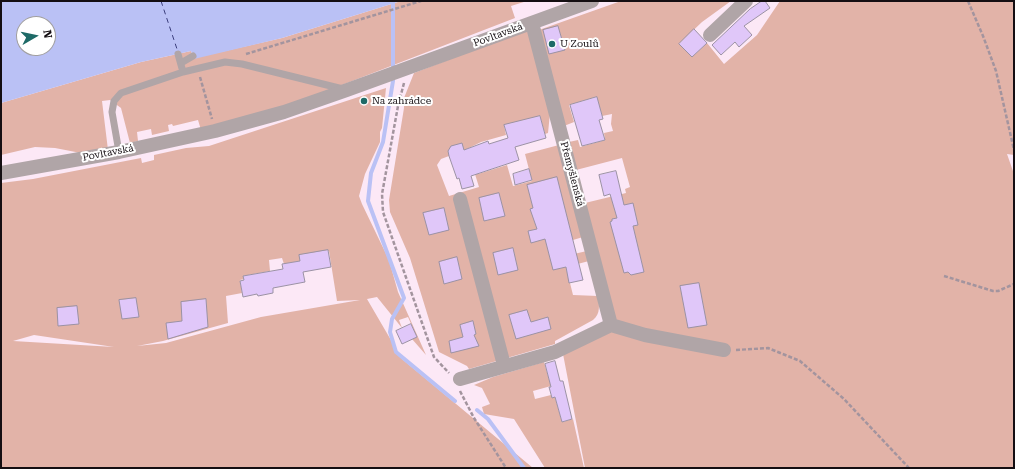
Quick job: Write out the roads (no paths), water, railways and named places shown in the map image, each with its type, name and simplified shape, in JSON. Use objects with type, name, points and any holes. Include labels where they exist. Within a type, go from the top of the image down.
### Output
[{"type":"street","name":"Povltavská","points":[[1,173],[119,152],[214,127],[284,112],[592,1]]},
{"type":"street","points":[[710,35],[746,1]]},
{"type":"street","name":"Přemyšlenská","points":[[532,23],[611,324]]},
{"type":"street","points":[[460,200],[504,365]]},
{"type":"street","points":[[460,378],[555,352],[611,324],[645,335],[724,350]]},
{"type":"lane","points":[[178,54],[183,72]]},
{"type":"lane","points":[[181,63],[193,56]]},
{"type":"lane","points":[[119,152],[112,112],[114,101],[121,93],[183,72],[225,62],[242,64],[347,90]]},
{"type":"water","points":[[1,1],[401,1],[282,38],[194,59],[191,51],[141,62],[1,103]]},
{"type":"waterway","points":[[393,1],[393,81],[383,142],[371,173],[368,201],[404,298],[392,319],[390,332],[396,352],[455,401]]},
{"type":"waterway","points":[[477,410],[488,419],[524,468]]},
{"type":"place","name":"U Zoulů","points":[[552,44]]},
{"type":"place","name":"Na zahrádce","points":[[364,101]]}]
